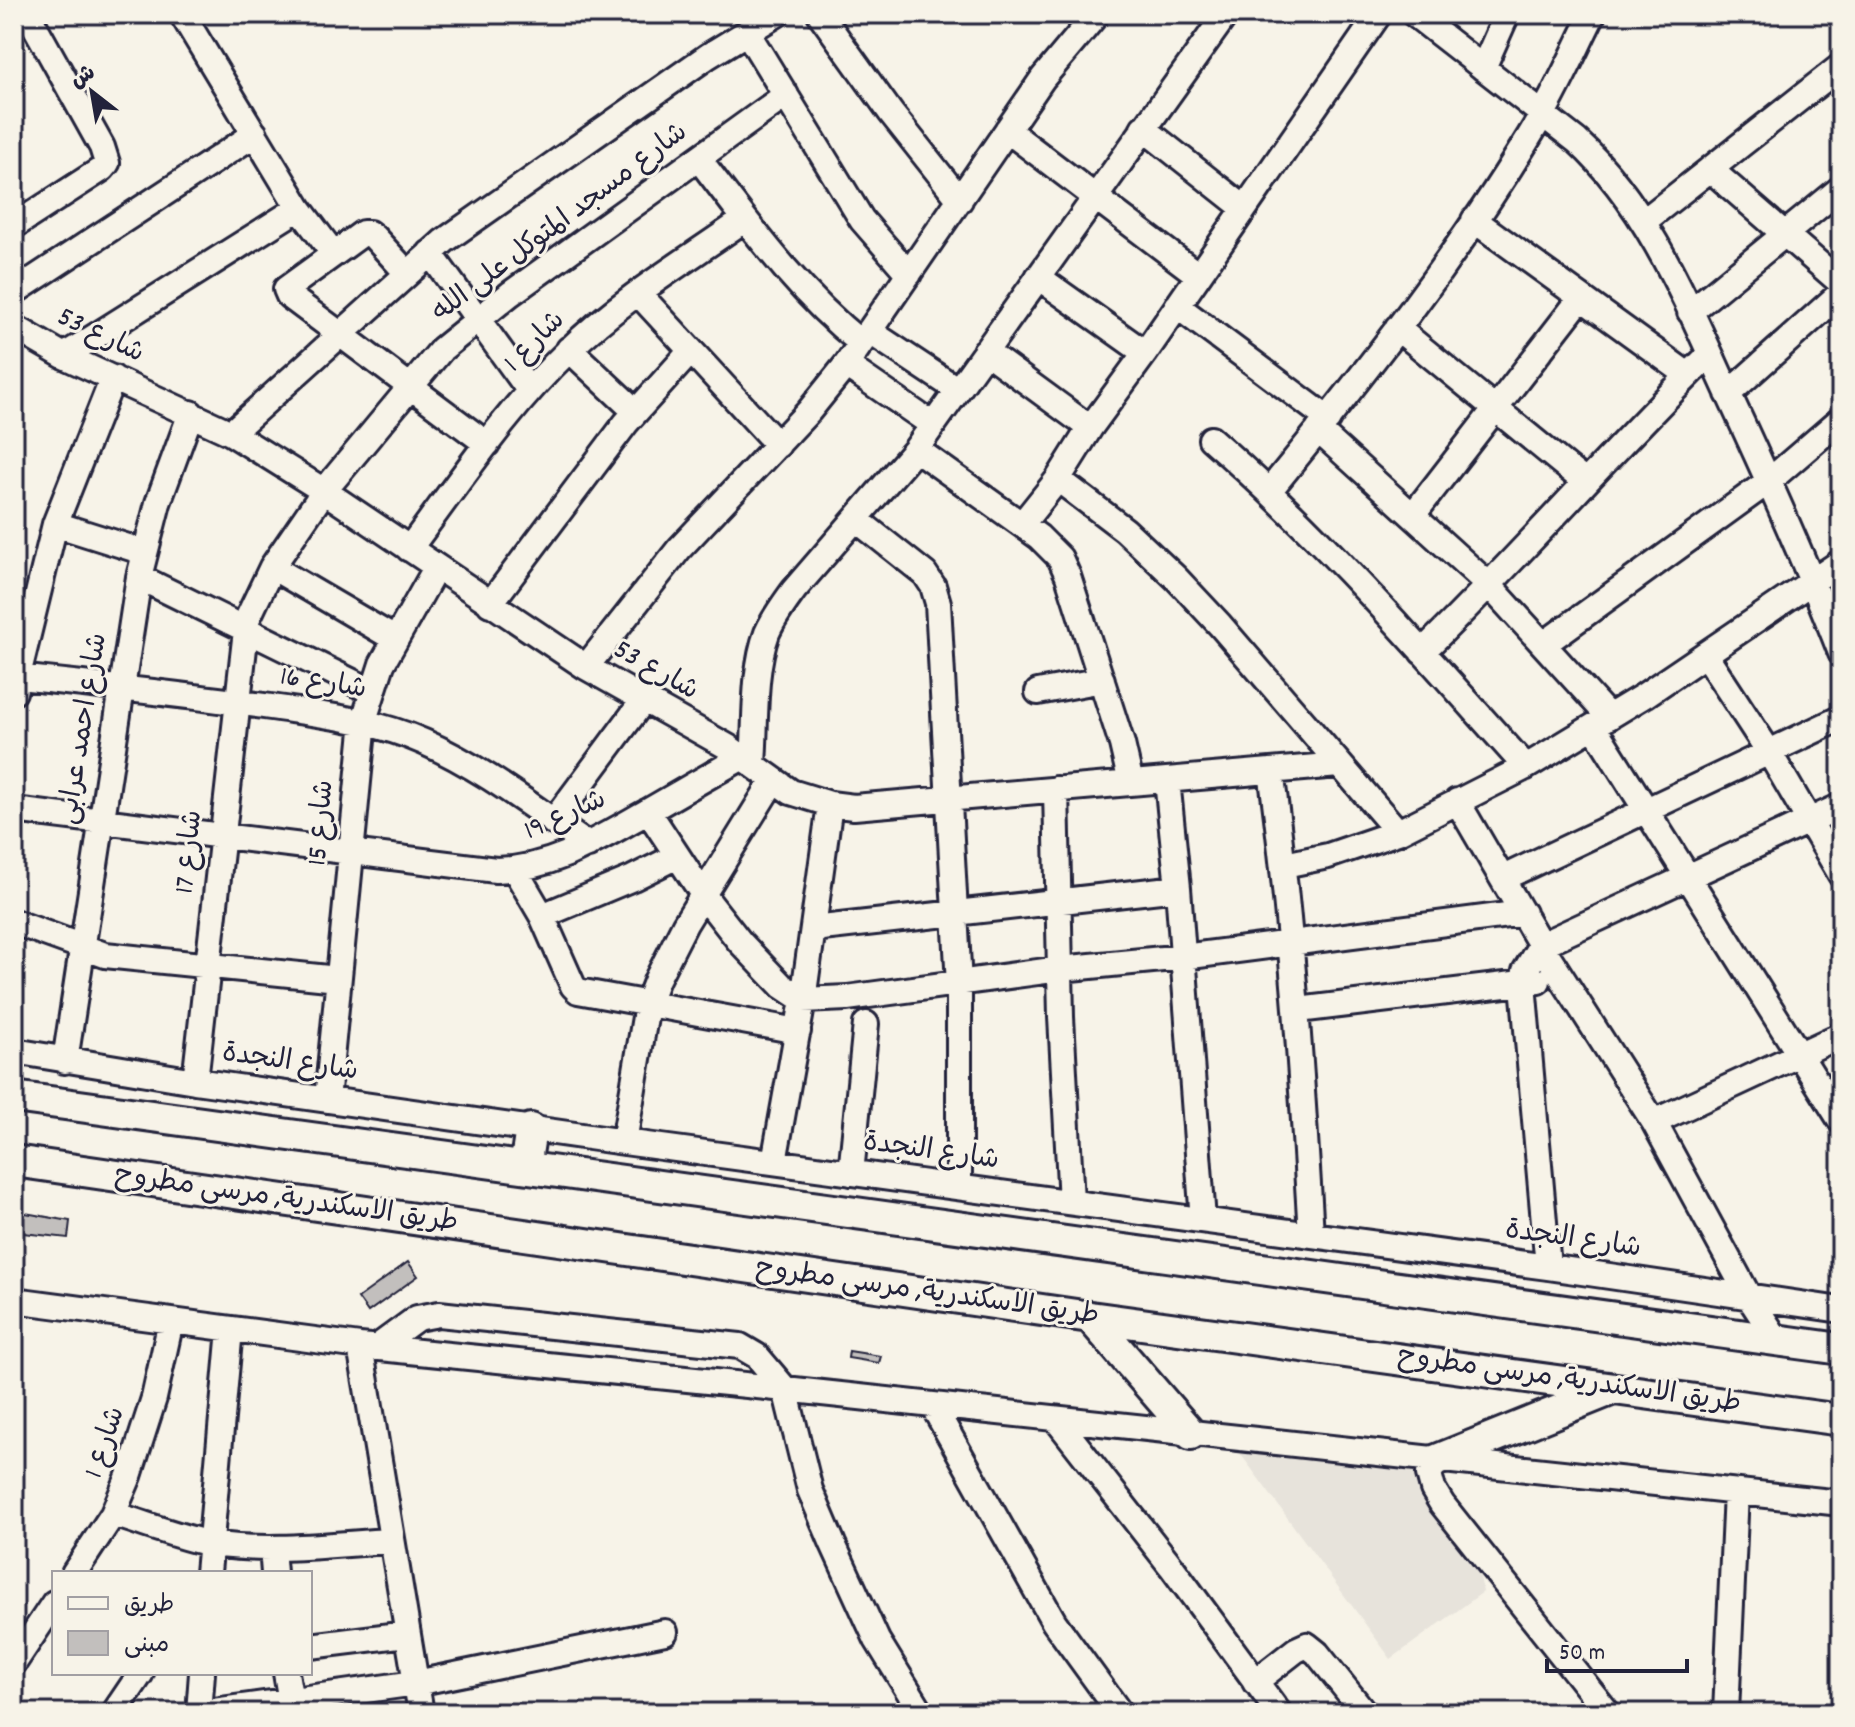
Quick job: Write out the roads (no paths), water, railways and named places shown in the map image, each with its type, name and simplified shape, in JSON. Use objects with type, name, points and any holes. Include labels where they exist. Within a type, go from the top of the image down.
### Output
[{"type":"main road","points":[[14,1097],[1841,1349]]},
{"type":"main road","points":[[525,1167],[531,1129]]},
{"type":"main road","name":"طريق الاسكندرية, مرسى مطروح","points":[[14,1161],[1090,1317],[1841,1420]]},
{"type":"main road","points":[[1090,1317],[1191,1434]]},
{"type":"main road","points":[[1437,1460],[1615,1388]]},
{"type":"street","points":[[14,226],[107,163],[102,147],[28,14]]},
{"type":"street","points":[[182,14],[299,208],[333,253]]},
{"type":"street","points":[[231,433],[430,253],[708,56],[777,14]]},
{"type":"street","points":[[820,14],[891,113],[960,200]]},
{"type":"street","points":[[748,760],[760,658],[768,633],[794,590],[916,449],[1226,14]]},
{"type":"street","points":[[1022,524],[1058,479],[1090,428],[1379,14]]},
{"type":"street","points":[[1414,14],[1599,161],[1630,199],[1710,354],[1813,581],[1841,653]]},
{"type":"street","points":[[1483,68],[1507,14]]},
{"type":"street","points":[[1270,490],[1397,328],[1474,220],[1542,114],[1593,14]]},
{"type":"street","points":[[586,667],[679,549],[778,445],[846,365],[1043,78],[1095,15]]},
{"type":"street","points":[[747,32],[862,220],[877,241],[909,274]]},
{"type":"street","points":[[1643,222],[1841,66]]},
{"type":"street","name":"شارع مسجد المتوكل على الله","points":[[272,567],[324,491],[442,349],[477,319],[786,95]]},
{"type":"street","points":[[1143,128],[1244,208]]},
{"type":"street","points":[[1007,130],[1198,275]]},
{"type":"street","points":[[14,292],[255,134]]},
{"type":"street","points":[[699,159],[812,301],[865,337],[958,390]]},
{"type":"street","points":[[1710,169],[1841,283]]},
{"type":"street","points":[[1690,312],[1841,188]]},
{"type":"street","points":[[64,356],[299,208]]},
{"type":"street","name":"شارع 1","points":[[409,549],[529,390],[569,349],[599,322],[745,219]]},
{"type":"street","points":[[1474,220],[1688,375]]},
{"type":"street","points":[[407,273],[369,233],[356,237],[286,289],[289,296],[487,444]]},
{"type":"street","points":[[430,253],[529,390]]},
{"type":"street","points":[[1038,277],[1145,353]]},
{"type":"street","points":[[1728,394],[1841,293]]},
{"type":"street","points":[[639,294],[778,445]]},
{"type":"street","points":[[1413,515],[1581,298]]},
{"type":"street","points":[[1177,306],[1323,425],[1490,586],[1544,644],[1601,722],[1646,810],[1841,1121]]},
{"type":"street","name":"شارع 53","points":[[14,327],[64,356],[231,433],[324,491],[586,667],[748,760],[773,781],[800,796],[854,807],[1339,765]]},
{"type":"street","points":[[1397,328],[1585,482]]},
{"type":"street","points":[[569,349],[636,412]]},
{"type":"street","points":[[490,604],[636,412],[691,351]]},
{"type":"street","points":[[985,351],[1090,428]]},
{"type":"street","points":[[1422,652],[1490,586],[1585,482],[1710,354]]},
{"type":"street","points":[[846,365],[933,425]]},
{"type":"street","points":[[16,684],[55,524],[113,378]]},
{"type":"street","name":"شارع احمد عرابى","points":[[65,1061],[139,577],[158,503],[191,413]]},
{"type":"street","points":[[1544,644],[1769,481],[1841,419]]},
{"type":"street","points":[[1211,439],[1270,490],[1526,767]]},
{"type":"street","points":[[916,449],[1022,524],[1060,558],[1102,680],[1131,783]]},
{"type":"street","points":[[1058,479],[1125,530],[1176,578],[1398,832]]},
{"type":"street","points":[[857,520],[925,574],[938,603],[959,985],[959,1187]]},
{"type":"street","points":[[55,524],[144,552]]},
{"type":"street","points":[[1284,865],[1328,856],[1398,832],[1526,767],[1601,722],[1841,562]]},
{"type":"street","points":[[272,567],[395,639]]},
{"type":"street","name":"شارع 17","points":[[195,1081],[244,629],[272,567]]},
{"type":"street","name":"شارع 15","points":[[327,1100],[364,720],[382,664],[436,568]]},
{"type":"street","points":[[139,577],[371,691]]},
{"type":"street","points":[[1705,654],[1769,752],[1841,875]]},
{"type":"street","points":[[1038,692],[1102,680]]},
{"type":"street","name":"شارع 16","points":[[16,684],[121,689],[364,720],[422,741],[450,755],[588,845]]},
{"type":"street","points":[[553,822],[643,701]]},
{"type":"street","points":[[1503,878],[1841,718]]},
{"type":"street","name":"شارع 19","points":[[14,810],[515,870],[535,867],[588,845],[748,760]]},
{"type":"street","points":[[1271,771],[1298,1010],[1311,1235]]},
{"type":"street","points":[[1167,780],[1203,1220]]},
{"type":"street","points":[[624,1142],[647,1005],[669,953],[773,781]]},
{"type":"street","points":[[1056,789],[1060,969],[1071,1202]]},
{"type":"street","points":[[1457,801],[1541,945],[1654,1122],[1749,1297],[1777,1340]]},
{"type":"street","points":[[774,1162],[803,1000],[830,804]]},
{"type":"street","points":[[1548,1267],[1523,984],[1525,971],[1541,945],[1841,806]]},
{"type":"street","points":[[648,811],[704,896],[762,966],[782,986],[803,1000],[959,985],[1060,969],[1183,957],[1523,913]]},
{"type":"street","points":[[542,916],[677,856]]},
{"type":"street","points":[[515,870],[542,916],[578,991],[798,1031]]},
{"type":"street","points":[[813,929],[1178,888]]},
{"type":"street","points":[[14,922],[105,955],[338,979]]},
{"type":"street","points":[[1298,1010],[1561,977]]},
{"type":"street","points":[[851,1173],[866,1024]]},
{"type":"street","points":[[1654,1122],[1841,1035]]},
{"type":"street","name":"شارع النجدة","points":[[14,1051],[195,1081],[531,1129],[1548,1267],[1841,1310]]},
{"type":"street","points":[[14,1300],[368,1347],[1841,1503]]},
{"type":"street","points":[[368,1347],[417,1318],[439,1314],[740,1346],[757,1356],[785,1389],[810,1490],[877,1640],[922,1713]]},
{"type":"street","name":"شارع 1","points":[[75,1571],[113,1514],[142,1437],[171,1321]]},
{"type":"street","points":[[208,1571],[230,1329]]},
{"type":"street","points":[[368,1347],[391,1541],[421,1713]]},
{"type":"street","points":[[933,1406],[1054,1622],[1120,1713]]},
{"type":"street","points":[[1056,1419],[1171,1566],[1279,1713]]},
{"type":"street","points":[[1437,1460],[1429,1474],[1442,1504],[1608,1713]]},
{"type":"street","points":[[1726,1713],[1736,1492]]},
{"type":"street","points":[[113,1514],[210,1543],[272,1548],[391,1541]]},
{"type":"street","points":[[272,1548],[274,1571]]},
{"type":"street","points":[[14,1663],[52,1606]]},
{"type":"street","points":[[202,1675],[199,1713],[291,1706],[665,1632]]},
{"type":"street","points":[[312,1646],[407,1634]]},
{"type":"street","points":[[1255,1682],[1307,1645],[1313,1648],[1365,1713]]},
{"type":"street","points":[[114,1713],[140,1675]]},
{"type":"street","points":[[286,1675],[291,1706]]}]
